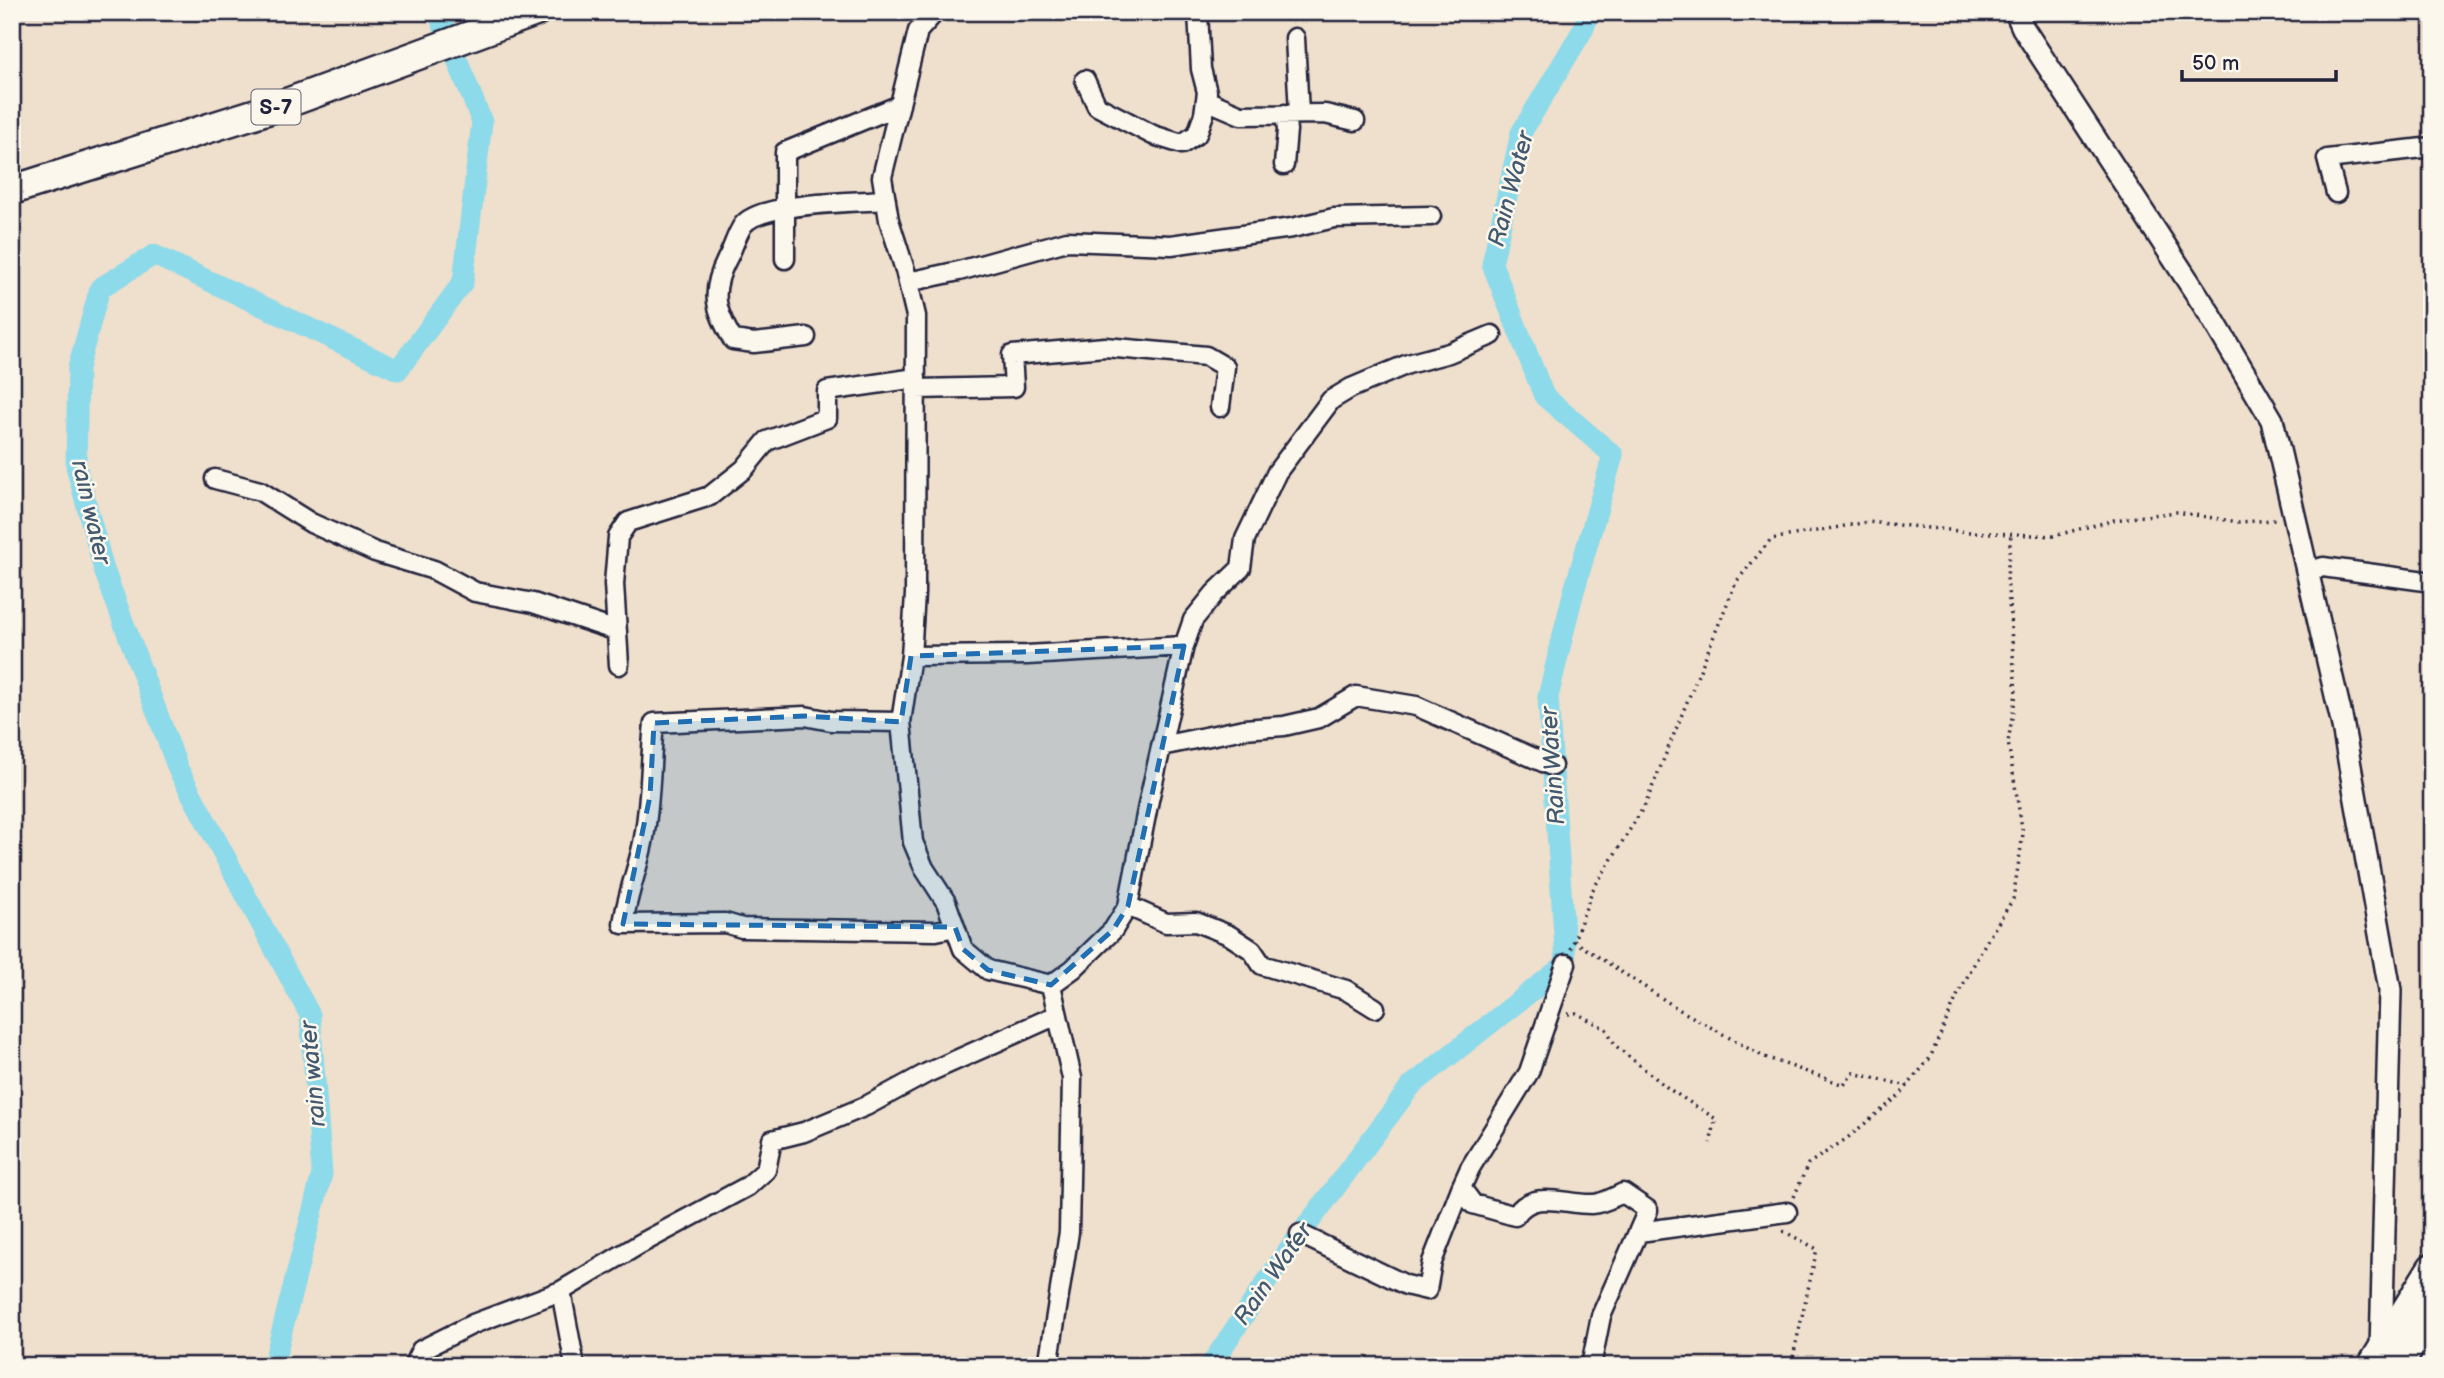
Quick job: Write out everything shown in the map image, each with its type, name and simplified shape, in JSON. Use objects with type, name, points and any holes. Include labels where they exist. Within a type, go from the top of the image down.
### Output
[{"type":"main road","name":"S-7","points":[[12,190],[276,107],[535,12]]},
{"type":"main road","points":[[2383,1362],[2432,1268]]},
{"type":"main road","points":[[2383,1362],[2432,1310]]},
{"type":"street","points":[[935,12],[918,32],[882,177],[889,220],[916,316],[915,594],[911,656],[901,722],[913,842],[924,868],[946,902],[963,949],[988,970],[1051,985],[1073,969],[1112,930],[1128,906],[1161,746],[1184,646],[1193,620],[1215,593],[1241,568],[1245,539],[1277,472],[1331,400],[1351,388],[1408,364],[1449,353],[1492,335]]},
{"type":"street","points":[[1085,80],[1097,106],[1153,135],[1182,144],[1197,134],[1207,92],[1200,69],[1198,12]]},
{"type":"street","points":[[2016,12],[2023,28],[2209,313],[2272,419],[2342,720],[2390,990],[2383,1362]]},
{"type":"street","points":[[1284,165],[1287,130],[1292,113],[1296,38]]},
{"type":"street","points":[[1206,100],[1241,115],[1325,114],[1355,121]]},
{"type":"street","points":[[785,260],[785,152],[900,105]]},
{"type":"street","points":[[2336,193],[2327,159],[2432,147]]},
{"type":"street","points":[[806,337],[754,343],[733,340],[722,321],[716,300],[719,276],[744,223],[767,211],[886,200]]},
{"type":"street","points":[[908,282],[1067,241],[1171,245],[1292,228],[1334,218],[1431,216]]},
{"type":"street","points":[[619,665],[614,584],[618,537],[628,523],[710,496],[744,469],[767,441],[827,418],[827,391],[916,383],[1014,387],[1012,355],[1105,347],[1206,356],[1225,367],[1220,407]]},
{"type":"street","points":[[215,479],[260,492],[311,523],[375,552],[434,570],[475,592],[533,603],[617,631]]},
{"type":"street","points":[[2307,572],[2323,567],[2432,582]]},
{"type":"street","points":[[911,656],[1027,655],[1184,646]]},
{"type":"street","points":[[1161,746],[1244,729],[1284,726],[1320,718],[1356,696],[1416,706],[1552,766]]},
{"type":"street","points":[[901,722],[831,721],[805,716],[654,723],[650,796],[642,845],[626,901],[623,924],[725,923],[742,928],[936,931],[955,927]]},
{"type":"street","points":[[1128,906],[1166,923],[1196,922],[1229,935],[1252,950],[1262,965],[1346,990],[1375,1008]]},
{"type":"street","points":[[1300,1234],[1406,1285],[1427,1290],[1432,1262],[1461,1188],[1470,1168],[1529,1072],[1566,964]]},
{"type":"street","points":[[1048,1366],[1069,1232],[1072,1078],[1051,985]]},
{"type":"street","points":[[413,1366],[421,1350],[473,1324],[561,1291],[640,1244],[748,1186],[766,1170],[772,1140],[804,1132],[866,1106],[927,1073],[1057,1015]]},
{"type":"street","points":[[1461,1188],[1473,1204],[1515,1216],[1520,1209],[1541,1198],[1572,1204],[1596,1204],[1623,1193],[1648,1210],[1601,1316],[1591,1366]]},
{"type":"street","points":[[1639,1232],[1787,1212]]},
{"type":"street","points":[[561,1291],[575,1366]]},
{"type":"path","points":[[1566,964],[1592,891],[1645,805],[1736,582],[1771,539],[1868,522],[2053,536],[2114,520],[2176,512],[2238,522],[2295,518]]},
{"type":"path","points":[[1791,1366],[1817,1249],[1779,1228],[1808,1164],[1846,1139],[1901,1094],[1930,1058],[1980,952],[2013,900],[2023,834],[2008,743],[2016,692],[2007,577],[2011,534]]},
{"type":"path","points":[[1574,941],[1680,1010],[1762,1055],[1844,1085],[1853,1073],[1908,1086]]},
{"type":"path","points":[[1549,1016],[1576,1013],[1606,1030],[1616,1046],[1669,1088],[1716,1119],[1710,1143]]},
{"type":"highlighted area","points":[[1184,646],[1128,906],[1113,930],[1051,985],[988,970],[963,949],[955,927],[623,924],[650,796],[654,723],[805,716],[901,722],[911,656]]},
{"type":"waterway","name":"rain water","points":[[273,1366],[322,1174],[310,1015],[178,769],[104,570],[76,466],[78,368],[100,288],[154,255],[398,370],[463,282],[482,122],[438,12]]},
{"type":"waterway","name":"Rain Water","points":[[1210,1366],[1282,1259],[1411,1086],[1566,964],[1548,697],[1572,598],[1613,455],[1544,396],[1492,264],[1521,133],[1584,28],[1589,12]]}]
